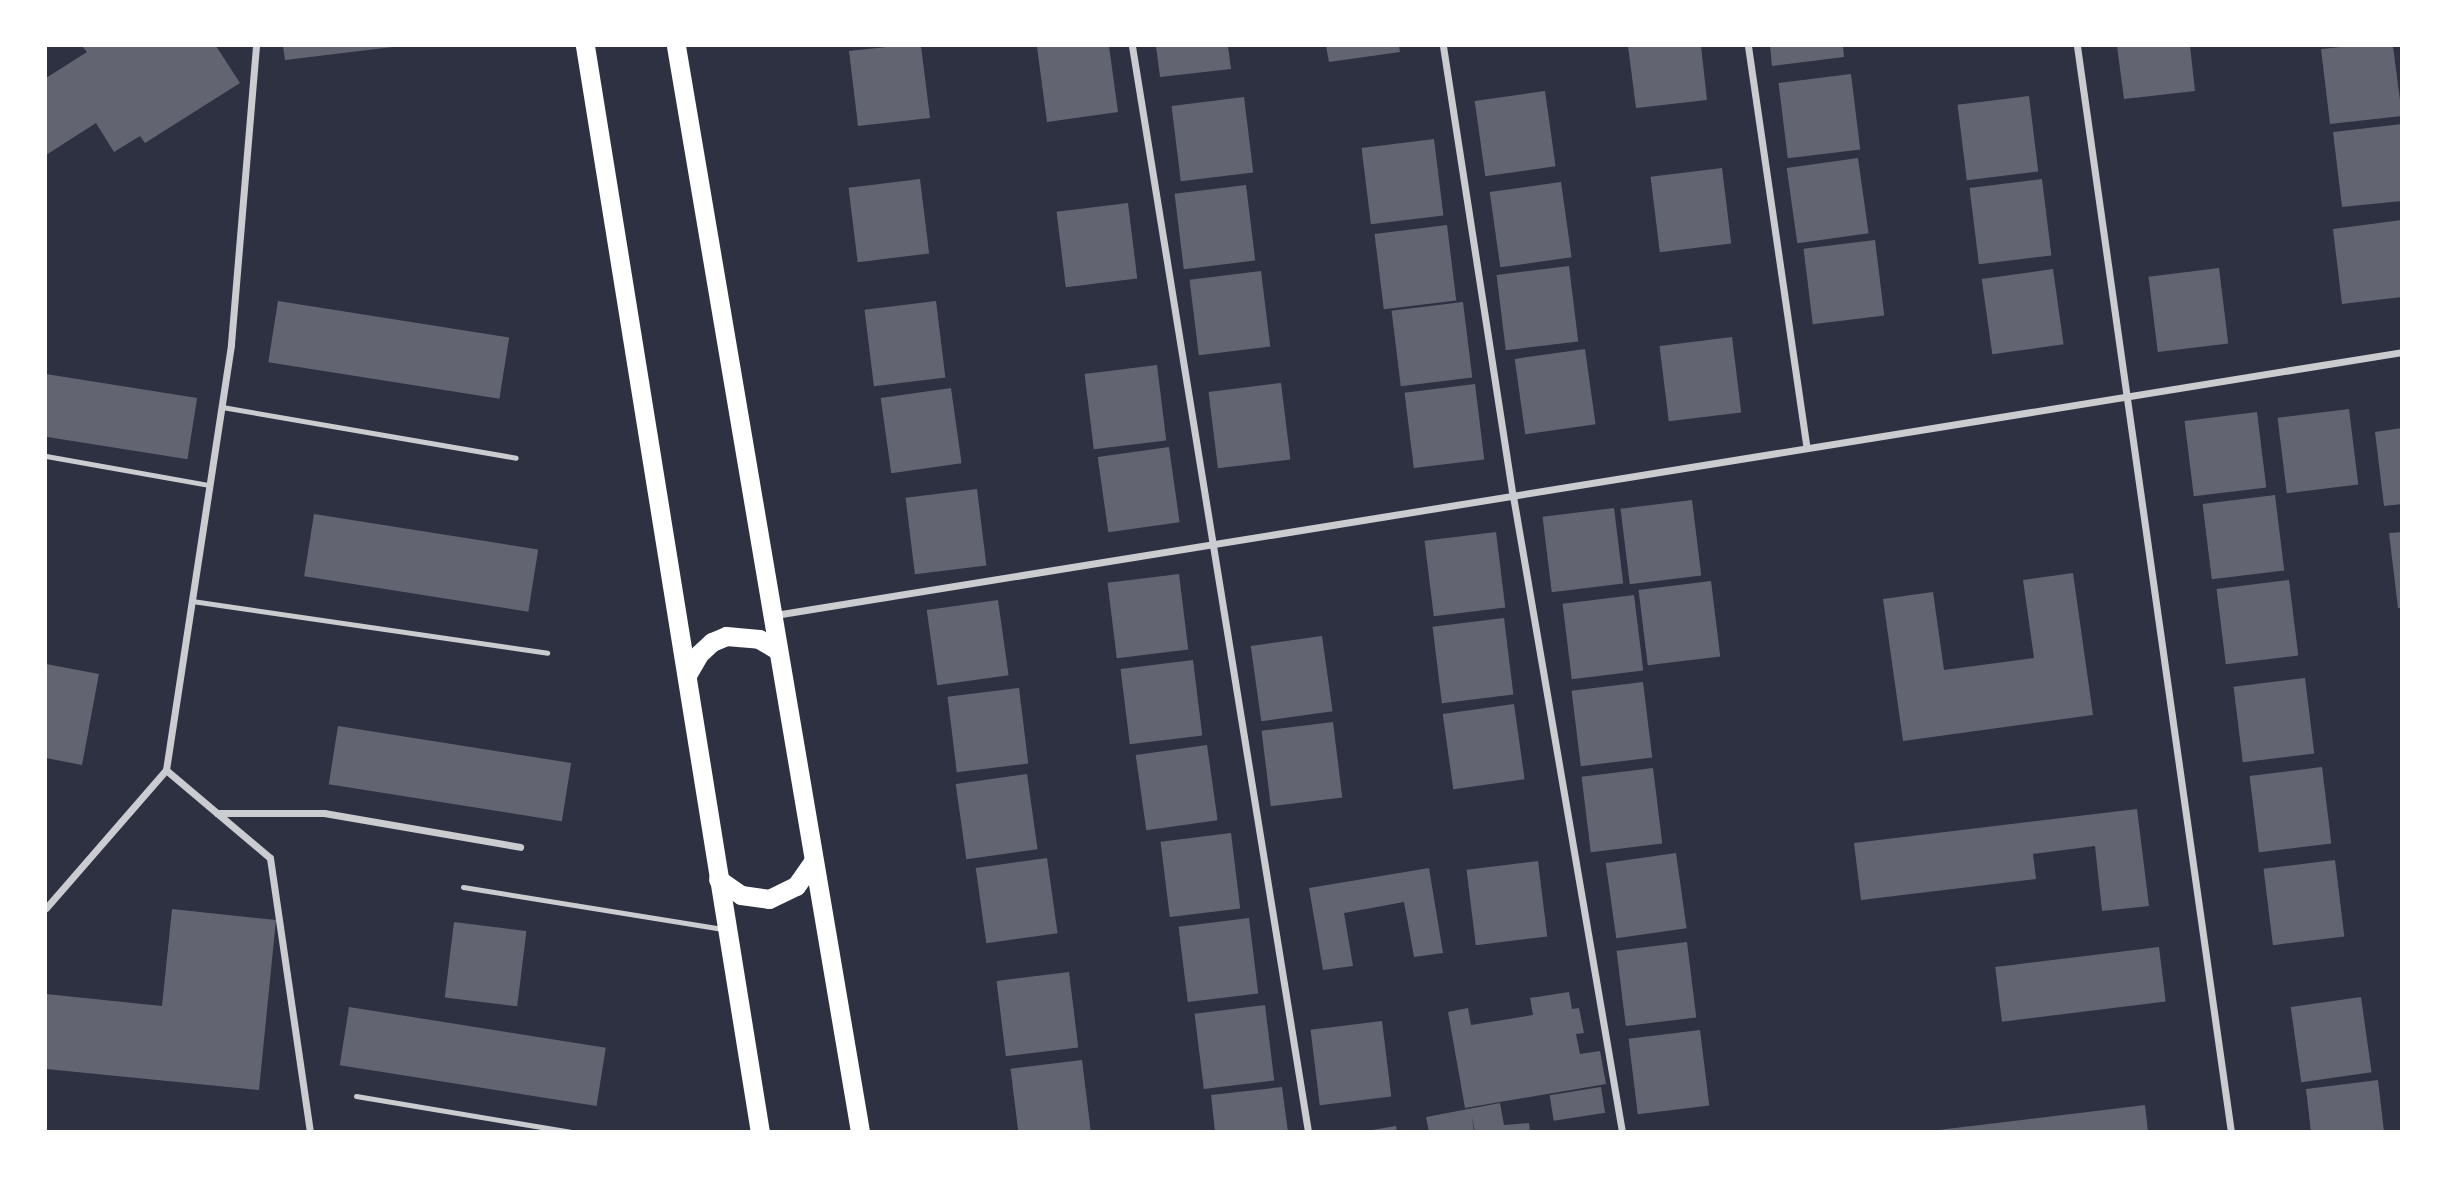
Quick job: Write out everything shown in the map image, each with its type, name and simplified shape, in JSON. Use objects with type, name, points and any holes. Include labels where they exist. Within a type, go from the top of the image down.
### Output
[{"type":"highway","points":[[585,46],[760,1132]]},
{"type":"highway","points":[[676,46],[860,1132]]},
{"type":"highway","points":[[687,676],[699,654],[712,642],[726,636],[759,639],[777,650]]},
{"type":"highway","points":[[718,879],[741,895],[769,899],[796,886],[813,862]]},
{"type":"street","points":[[46,908],[166,770],[231,345],[256,46]]},
{"type":"street","points":[[1132,46],[1308,1132]]},
{"type":"street","points":[[1443,46],[1513,496],[1622,1132]]},
{"type":"street","points":[[1748,46],[1807,448]]},
{"type":"street","points":[[2077,46],[2231,1132]]},
{"type":"street","points":[[771,616],[2402,352]]},
{"type":"street","points":[[166,770],[270,858],[310,1132]]},
{"type":"street","points":[[216,813],[324,813],[520,847]]},
{"type":"lane","points":[[222,407],[516,458]]},
{"type":"lane","points":[[46,457],[209,485]]},
{"type":"lane","points":[[192,601],[547,653]]},
{"type":"lane","points":[[463,887],[726,929]]},
{"type":"lane","points":[[356,1096],[570,1132]]},
{"type":"building","points":[[82,46],[216,46],[240,83],[145,143],[140,136],[114,152],[96,123],[46,155],[46,78],[87,52]]},
{"type":"building","points":[[283,46],[392,46],[393,47],[285,60]]},
{"type":"building","points":[[921,46],[930,118],[858,126],[849,51]]},
{"type":"building","points":[[1109,46],[1118,112],[1047,122],[1037,47]]},
{"type":"building","points":[[1156,46],[1228,46],[1231,69],[1160,77]]},
{"type":"building","points":[[1326,46],[1399,46],[1400,52],[1329,62]]},
{"type":"building","points":[[1628,46],[1701,46],[1707,100],[1636,108]]},
{"type":"building","points":[[1770,46],[1843,46],[1844,57],[1772,66]]},
{"type":"building","points":[[2117,46],[2190,46],[2195,91],[2124,99]]},
{"type":"building","points":[[2393,46],[2402,116],[2330,124],[2321,49]]},
{"type":"building","points":[[1851,74],[1860,149],[1788,158],[1779,83]]},
{"type":"building","points":[[1545,91],[1556,166],[1485,176],[1475,101]]},
{"type":"building","points":[[2029,96],[2038,171],[1967,180],[1958,105]]},
{"type":"building","points":[[1244,97],[1253,172],[1181,181],[1172,106]]},
{"type":"building","points":[[2402,124],[2402,201],[2342,207],[2333,132]]},
{"type":"building","points":[[1434,139],[1443,215],[1371,224],[1362,148]]},
{"type":"building","points":[[1858,158],[1869,233],[1797,243],[1787,168]]},
{"type":"building","points":[[1722,168],[1731,243],[1660,252],[1651,177]]},
{"type":"building","points":[[920,179],[929,253],[858,262],[849,188]]},
{"type":"building","points":[[2042,179],[2051,255],[1979,264],[1970,188]]},
{"type":"building","points":[[1561,182],[1572,257],[1500,267],[1490,192]]},
{"type":"building","points":[[1246,185],[1255,260],[1184,269],[1175,194]]},
{"type":"building","points":[[1128,203],[1137,278],[1066,287],[1057,212]]},
{"type":"building","points":[[2402,220],[2402,297],[2342,304],[2333,229]]},
{"type":"building","points":[[1447,225],[1456,300],[1384,309],[1375,234]]},
{"type":"building","points":[[1875,240],[1884,315],[1813,324],[1804,249]]},
{"type":"building","points":[[1569,266],[1578,341],[1506,350],[1497,275]]},
{"type":"building","points":[[2219,268],[2228,343],[2158,352],[2149,277]]},
{"type":"building","points":[[2053,269],[2064,344],[1992,354],[1982,279]]},
{"type":"building","points":[[1261,271],[1270,346],[1199,355],[1190,280]]},
{"type":"building","points":[[278,301],[509,338],[499,399],[268,362]]},
{"type":"building","points":[[936,301],[945,377],[874,386],[865,310]]},
{"type":"building","points":[[1463,302],[1472,377],[1401,386],[1392,311]]},
{"type":"building","points":[[1732,337],[1741,412],[1669,421],[1660,346]]},
{"type":"building","points":[[1585,349],[1596,424],[1525,434],[1515,359]]},
{"type":"building","points":[[1157,365],[1166,440],[1094,449],[1085,374]]},
{"type":"building","points":[[46,374],[197,398],[187,459],[46,437]]},
{"type":"building","points":[[1281,383],[1290,459],[1218,468],[1209,392]]},
{"type":"building","points":[[1475,384],[1484,459],[1414,468],[1405,393]]},
{"type":"building","points":[[951,388],[962,463],[891,473],[881,398]]},
{"type":"building","points":[[2349,409],[2358,484],[2287,493],[2278,418]]},
{"type":"building","points":[[2257,412],[2266,487],[2194,496],[2185,421]]},
{"type":"building","points":[[2402,428],[2402,504],[2384,506],[2375,432]]},
{"type":"building","points":[[1169,447],[1180,522],[1108,532],[1098,457]]},
{"type":"building","points":[[977,489],[986,565],[915,574],[906,498]]},
{"type":"building","points":[[2275,495],[2284,570],[2212,579],[2203,504]]},
{"type":"building","points":[[1692,500],[1701,575],[1630,584],[1621,509]]},
{"type":"building","points":[[1614,508],[1623,583],[1552,592],[1543,517]]},
{"type":"building","points":[[314,514],[538,550],[528,612],[304,576]]},
{"type":"building","points":[[1496,532],[1505,607],[1434,616],[1425,541]]},
{"type":"building","points":[[2402,532],[2402,608],[2398,608],[2389,533]]},
{"type":"building","points":[[2073,573],[2093,715],[1903,741],[1883,599],[1933,592],[1944,670],[2034,658],[2023,580]]},
{"type":"building","points":[[1179,574],[1188,649],[1117,658],[1108,583]]},
{"type":"building","points":[[2289,580],[2298,655],[2226,664],[2217,589]]},
{"type":"building","points":[[1711,581],[1720,656],[1648,665],[1639,590]]},
{"type":"building","points":[[1634,595],[1643,670],[1572,679],[1563,604]]},
{"type":"building","points":[[998,600],[1009,675],[937,685],[927,610]]},
{"type":"building","points":[[1504,618],[1513,694],[1442,703],[1433,627]]},
{"type":"building","points":[[1322,636],[1333,711],[1261,721],[1251,646]]},
{"type":"building","points":[[1193,660],[1202,735],[1130,744],[1121,669]]},
{"type":"building","points":[[46,664],[99,674],[82,765],[46,758]]},
{"type":"building","points":[[2305,678],[2314,753],[2243,762],[2234,687]]},
{"type":"building","points":[[1643,682],[1652,757],[1581,766],[1572,691]]},
{"type":"building","points":[[1019,688],[1028,763],[957,772],[948,697]]},
{"type":"building","points":[[1514,704],[1525,779],[1453,789],[1443,714]]},
{"type":"building","points":[[1333,722],[1342,797],[1271,806],[1262,731]]},
{"type":"building","points":[[338,726],[571,763],[562,821],[329,784]]},
{"type":"building","points":[[1207,745],[1218,820],[1146,830],[1136,755]]},
{"type":"building","points":[[2322,767],[2331,843],[2259,852],[2250,776]]},
{"type":"building","points":[[1653,768],[1662,843],[1591,852],[1582,777]]},
{"type":"building","points":[[1027,774],[1038,849],[966,859],[956,784]]},
{"type":"building","points":[[2137,809],[2149,906],[2102,911],[2095,846],[2033,854],[2036,879],[1861,900],[1854,843]]},
{"type":"building","points":[[1231,833],[1240,908],[1170,917],[1161,842]]},
{"type":"building","points":[[1676,853],[1687,928],[1616,938],[1606,863]]},
{"type":"building","points":[[1047,858],[1058,933],[986,943],[976,868]]},
{"type":"building","points":[[2335,860],[2344,936],[2273,945],[2264,869]]},
{"type":"building","points":[[1538,861],[1547,936],[1476,945],[1467,870]]},
{"type":"building","points":[[1429,868],[1443,953],[1414,957],[1404,902],[1344,913],[1353,966],[1323,970],[1309,888]]},
{"type":"building","points":[[172,909],[276,920],[259,1090],[46,1069],[46,994],[162,1006]]},
{"type":"building","points":[[1249,918],[1258,993],[1188,1002],[1179,927]]},
{"type":"building","points":[[454,922],[526,931],[517,1006],[445,997]]},
{"type":"building","points":[[1687,942],[1696,1017],[1626,1026],[1617,951]]},
{"type":"building","points":[[2159,947],[2166,1002],[2002,1022],[1995,967]]},
{"type":"building","points":[[1069,972],[1078,1047],[1006,1056],[997,981]]},
{"type":"building","points":[[1569,992],[1572,1009],[1579,1008],[1584,1033],[1576,1034],[1580,1054],[1600,1051],[1606,1084],[1465,1108],[1448,1012],[1468,1008],[1471,1025],[1533,1015],[1530,998]]},
{"type":"building","points":[[2361,997],[2372,1072],[2301,1082],[2291,1007]]},
{"type":"building","points":[[1265,1005],[1274,1080],[1204,1089],[1195,1014]]},
{"type":"building","points":[[349,1007],[606,1048],[597,1106],[340,1065]]},
{"type":"building","points":[[1382,1021],[1391,1096],[1320,1105],[1311,1030]]},
{"type":"building","points":[[1700,1030],[1709,1105],[1638,1114],[1629,1039]]},
{"type":"building","points":[[1082,1060],[1091,1132],[1018,1132],[1011,1069]]},
{"type":"building","points":[[2378,1080],[2384,1132],[2311,1132],[2306,1089]]},
{"type":"building","points":[[1282,1087],[1288,1132],[1215,1132],[1211,1095]]},
{"type":"building","points":[[1601,1087],[1605,1113],[1554,1121],[1550,1095]]},
{"type":"building","points":[[1500,1103],[1504,1125],[1529,1123],[1530,1132],[1475,1132],[1472,1117],[1474,1132],[1429,1132],[1426,1117]]},
{"type":"building","points":[[2145,1105],[2148,1132],[1938,1132],[1938,1130]]},
{"type":"building","points":[[1396,1126],[1397,1132],[1372,1130]]}]
